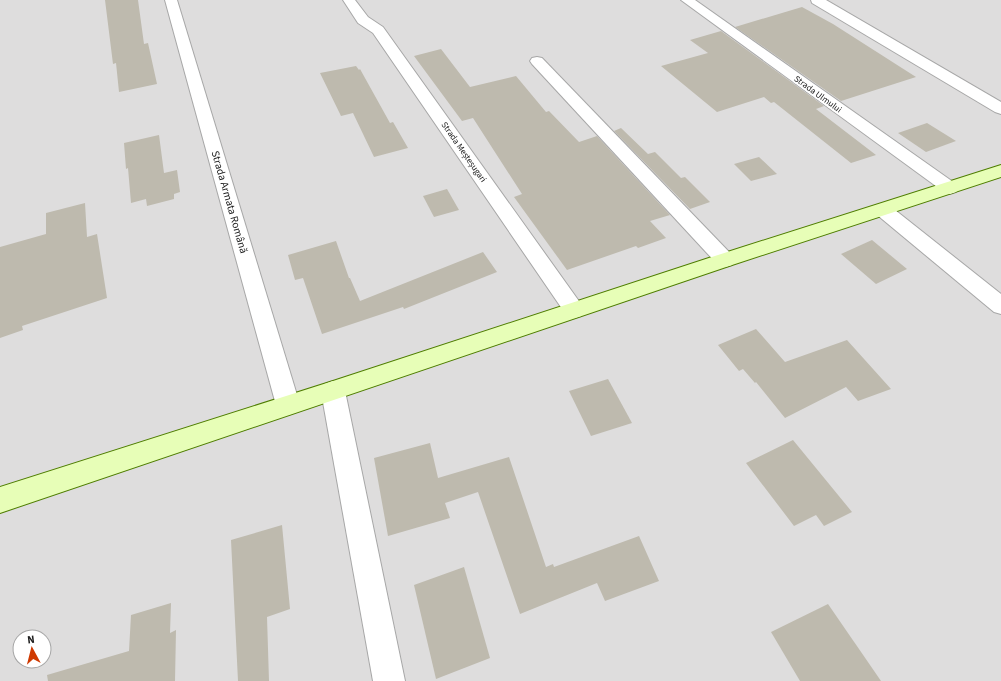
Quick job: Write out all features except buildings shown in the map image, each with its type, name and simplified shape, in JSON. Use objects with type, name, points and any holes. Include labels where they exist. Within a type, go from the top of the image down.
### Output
[{"type":"main road","points":[[0,500],[1001,170]]},
{"type":"street","name":"Strada Armata Română","points":[[171,0],[288,405]]},
{"type":"street","name":"Strada Meșteșugari","points":[[349,0],[363,20],[378,30],[574,310]]},
{"type":"street","name":"Strada Ulmului","points":[[687,0],[950,188]]},
{"type":"street","points":[[817,0],[1001,109]]},
{"type":"street","points":[[537,62],[725,260]]},
{"type":"street","points":[[883,210],[1001,306]]},
{"type":"street","points":[[333,391],[390,681]]},
{"type":"shaded area","points":[[0,0],[1001,0],[1001,681],[0,681]]}]
